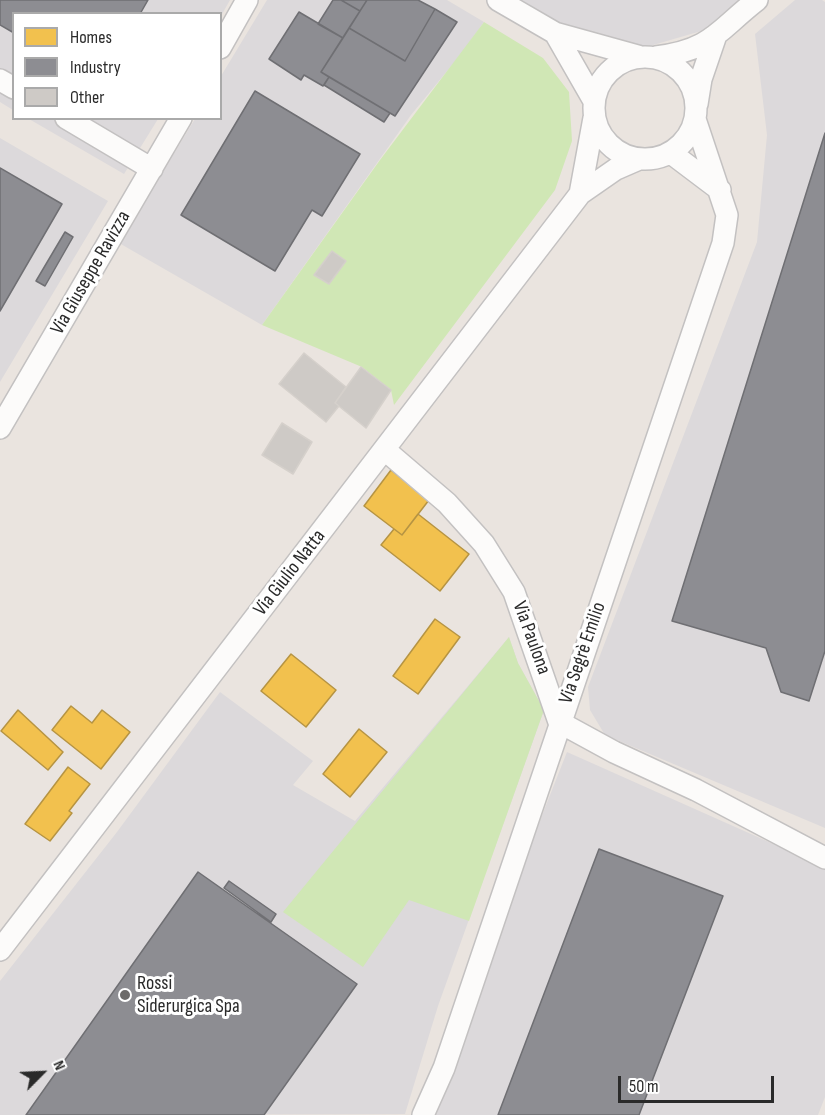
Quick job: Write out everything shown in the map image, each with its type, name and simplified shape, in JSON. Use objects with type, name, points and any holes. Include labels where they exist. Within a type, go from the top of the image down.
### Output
[{"type":"street","points":[[222,44],[247,0]]},
{"type":"street","points":[[498,0],[555,33],[673,64],[686,76],[694,92],[696,114]]},
{"type":"street","points":[[594,110],[598,86],[607,72],[621,62],[689,51],[715,38],[757,0]]},
{"type":"street","points":[[555,33],[594,110],[600,133],[610,146],[623,155],[639,159],[655,158],[671,153],[683,142],[696,114],[701,79],[715,38]]},
{"type":"street","name":"Via Giulio Natta","points":[[580,194],[594,110]]},
{"type":"street","name":"Via Segrè Emilio","points":[[423,1115],[444,1068],[559,722],[723,243],[727,215],[696,114]]},
{"type":"street","points":[[69,120],[152,169]]},
{"type":"street","name":"Via Giuseppe Ravizza","points":[[0,428],[180,120]]},
{"type":"street","points":[[671,153],[720,190]]},
{"type":"street","name":"Via Giulio Natta","points":[[0,950],[580,194],[616,170],[639,159]]},
{"type":"street","name":"Via Paulona","points":[[385,450],[447,503],[484,544],[514,592],[559,722]]},
{"type":"street","points":[[559,722],[614,752],[696,790],[825,858]]},
{"type":"shaded area","points":[[0,0],[230,0],[222,14],[222,12],[12,12],[12,109],[0,102]]},
{"type":"shaded area","points":[[267,0],[447,0],[484,22],[462,53],[411,115],[262,325],[119,243],[194,120],[222,120],[222,74]]},
{"type":"shaded area","points":[[507,0],[746,0],[715,27],[636,50],[551,26]]},
{"type":"shaded area","points":[[795,0],[825,2],[825,828],[605,735],[590,710],[588,687],[757,242],[767,135],[755,34]]},
{"type":"shaded area","points":[[31,120],[157,120],[124,174]]},
{"type":"shaded area","points":[[0,138],[108,201],[0,382]]},
{"type":"shaded area","points":[[509,637],[518,663],[544,710],[438,1006],[405,1114],[0,1115],[0,981],[117,832],[220,692],[313,761],[293,785],[355,821]]},
{"type":"shaded area","points":[[567,752],[825,867],[825,1097],[818,1115],[424,1115]]},
{"type":"green space","points":[[484,22],[543,58],[569,92],[572,141],[555,190],[394,405],[391,390],[362,367],[262,325],[380,160]]},
{"type":"green space","points":[[509,637],[518,663],[544,710],[469,921],[409,900],[363,967],[283,912]]},
{"type":"building: Homes","points":[[391,470],[429,500],[402,535],[364,506]]},
{"type":"building: Homes","points":[[418,514],[469,554],[440,591],[381,545],[394,529],[402,535]]},
{"type":"building: Homes","points":[[435,619],[460,637],[418,694],[393,676]]},
{"type":"building: Homes","points":[[291,654],[336,690],[306,727],[261,691]]},
{"type":"building: Homes","points":[[71,706],[92,723],[102,710],[130,732],[101,769],[52,730]]},
{"type":"building: Homes","points":[[18,710],[63,752],[48,770],[1,731]]},
{"type":"building: Homes","points":[[359,729],[387,752],[350,797],[323,774]]},
{"type":"building: Homes","points":[[68,767],[90,784],[69,811],[72,813],[50,841],[25,824]]},
{"type":"building: Industry","points":[[0,0],[148,0],[141,12],[12,12],[12,32],[0,25]]},
{"type":"building: Industry","points":[[333,0],[341,0],[360,11],[343,38],[318,24]]},
{"type":"building: Industry","points":[[341,0],[367,0],[360,11]]},
{"type":"building: Industry","points":[[367,0],[418,0],[435,9],[405,61],[349,28]]},
{"type":"building: Industry","points":[[435,9],[457,22],[395,116],[321,72],[349,28],[405,61]]},
{"type":"building: Industry","points":[[299,12],[343,38],[321,72],[329,77],[323,86],[304,75],[301,80],[269,59]]},
{"type":"building: Industry","points":[[329,77],[390,113],[384,122],[324,85]]},
{"type":"building: Industry","points":[[255,91],[360,154],[322,216],[312,210],[275,271],[181,215]]},
{"type":"building: Industry","points":[[825,133],[825,651],[809,701],[781,692],[766,648],[672,621]]},
{"type":"building: Industry","points":[[0,168],[62,204],[0,311]]},
{"type":"building: Industry","points":[[65,232],[73,237],[45,286],[36,281]]},
{"type":"building: Industry","points":[[599,849],[723,896],[639,1115],[498,1115]]},
{"type":"building: Industry","points":[[198,872],[357,984],[264,1115],[26,1115]]},
{"type":"building: Industry","points":[[229,881],[276,914],[271,922],[224,888]]},
{"type":"building: Other","points":[[332,251],[346,261],[329,284],[314,275]]},
{"type":"building: Other","points":[[304,353],[346,387],[335,403],[339,406],[326,422],[279,384]]},
{"type":"building: Other","points":[[361,367],[391,390],[366,428],[335,403]]},
{"type":"building: Other","points":[[282,423],[312,442],[293,474],[262,455]]},
{"type":"place","name":"Rossi Siderurgica Spa","points":[[125,995]]}]
